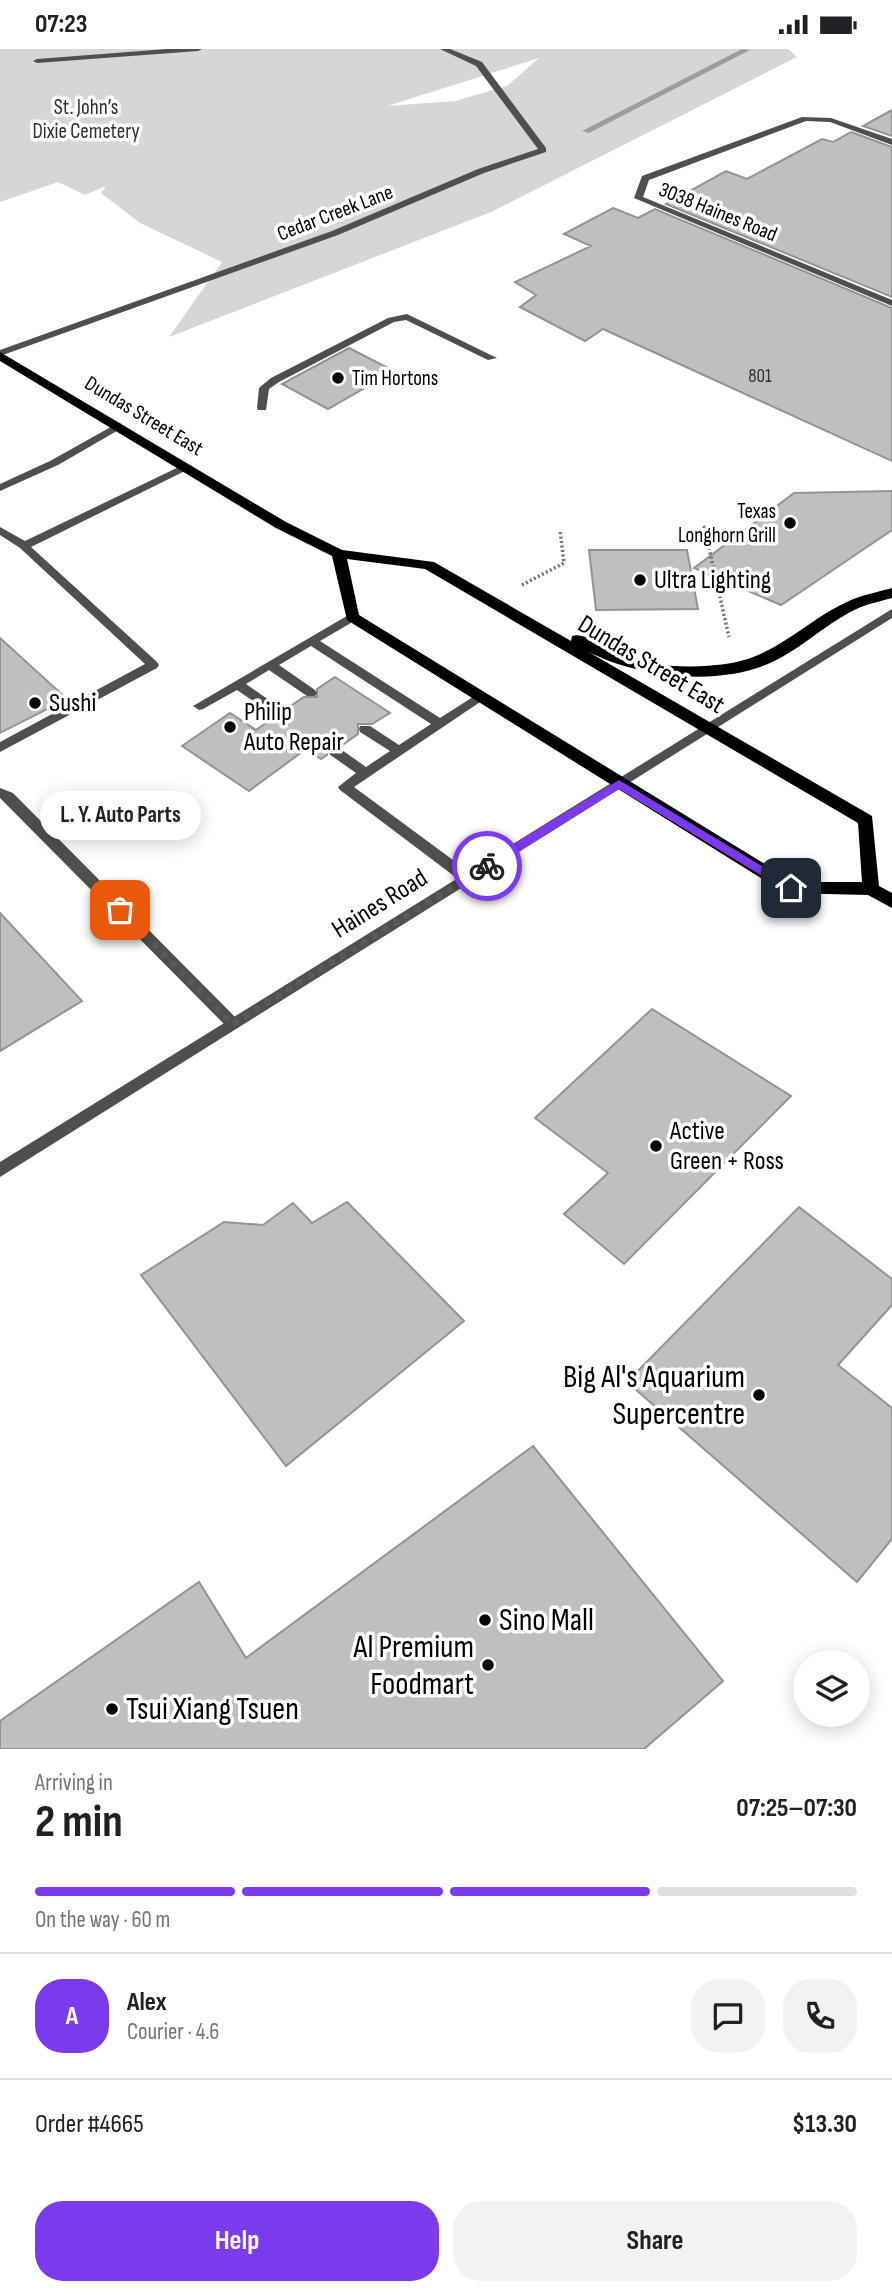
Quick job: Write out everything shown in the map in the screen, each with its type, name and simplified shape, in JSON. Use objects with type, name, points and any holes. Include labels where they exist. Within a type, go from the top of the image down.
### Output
[{"type":"main road","name":"Dundas Street East","points":[[0,354],[281,525],[339,554],[429,565],[866,820],[871,889]]},
{"type":"main road","points":[[339,554],[352,617],[480,698],[791,888],[871,889],[892,901]]},
{"type":"main road","points":[[522,619],[544,621],[611,656],[647,667],[678,671],[731,668],[764,660],[855,604],[892,593]]},
{"type":"street","points":[[37,61],[198,49]]},
{"type":"street","name":"Cedar Creek Lane","points":[[0,354],[335,233],[481,171],[543,150],[479,64],[444,49]]},
{"type":"street","name":"3038 Haines Road","points":[[892,142],[831,120],[806,119],[645,178],[638,198],[892,303]]},
{"type":"street","points":[[262,408],[264,388],[275,380],[391,320],[407,317],[492,358]]},
{"type":"street","points":[[0,488],[54,463],[118,426]]},
{"type":"street","points":[[24,546],[185,467]]},
{"type":"street","points":[[0,530],[24,546],[153,665],[0,748]]},
{"type":"street","name":"Haines Road","points":[[0,1170],[892,613]]},
{"type":"street","points":[[199,706],[352,617]]},
{"type":"street","points":[[311,641],[440,724]]},
{"type":"street","points":[[270,665],[311,693]]},
{"type":"street","points":[[237,684],[279,713]]},
{"type":"street","points":[[467,878],[345,787],[480,698]]},
{"type":"street","points":[[365,729],[398,751]]},
{"type":"street","points":[[334,751],[365,773]]},
{"type":"street","points":[[0,793],[8,796],[233,1024]]},
{"type":"path","points":[[704,526],[731,647]]},
{"type":"path","points":[[518,587],[564,563],[560,530]]},
{"type":"green space","name":"St. John’s Dixie Cemetery","points":[[0,49],[788,49],[797,57],[491,212],[169,337],[222,262],[140,223],[101,193],[106,186],[85,195],[58,182],[0,202]],"holes":[[[539,58],[507,86],[455,101],[387,106]]]},
{"type":"building","points":[[892,110],[892,136],[863,126]]},
{"type":"building","points":[[851,132],[892,147],[892,297],[666,204],[726,171],[747,179],[822,139],[833,142]]},
{"type":"building","points":[[613,208],[638,218],[655,209],[892,308],[892,461],[603,329],[585,341],[520,307],[536,295],[515,282],[591,246],[564,234]]},
{"type":"building","name":"Tim Hortons","points":[[349,348],[394,371],[328,409],[282,384]]},
{"type":"building","points":[[892,491],[892,530],[781,605],[694,568],[794,493]]},
{"type":"building","points":[[589,550],[687,550],[698,609],[596,610]]},
{"type":"building","points":[[0,638],[67,699],[0,733]]},
{"type":"building","points":[[335,677],[390,713],[372,724],[358,724],[358,734],[341,746],[327,746],[327,755],[321,759],[306,749],[249,791],[182,746],[230,713],[256,730],[273,718],[283,719],[287,714],[286,709],[304,697],[317,697],[317,689]]},
{"type":"building","points":[[0,913],[82,1001],[0,1051]]},
{"type":"building","name":"Active Green + Ross","points":[[652,1009],[791,1096],[624,1264],[564,1214],[608,1173],[535,1118]]},
{"type":"building","points":[[347,1202],[464,1321],[286,1466],[141,1275],[224,1222],[263,1225],[293,1203],[312,1223]]},
{"type":"building","name":"Big Al's Aquarium Supercentre","points":[[799,1207],[892,1279],[892,1305],[838,1365],[892,1408],[892,1539],[857,1582],[627,1382]]},
{"type":"building","name":"Sino Mall","points":[[533,1446],[723,1681],[644,1749],[0,1749],[0,1721],[199,1582],[246,1658]]},
{"type":"waterway","points":[[586,131],[746,50]]},
{"type":"way so far","points":[[120,910],[233,1024],[487,866]]},
{"type":"place","name":"Tim Hortons","points":[[338,378]]},
{"type":"place","name":"Texas Longhorn Grill","points":[[790,523]]},
{"type":"place","name":"Ultra Lighting","points":[[640,580]]},
{"type":"place","name":"Sushi","points":[[35,703]]},
{"type":"place","name":"Philip Auto Repair","points":[[230,727]]},
{"type":"place","name":"L. Y. Auto Parts","points":[[120,910]]},
{"type":"place","name":"Active Green + Ross","points":[[656,1146]]},
{"type":"place","name":"Big Al's Aquarium Supercentre","points":[[759,1395]]},
{"type":"place","name":"Sino Mall","points":[[485,1620]]},
{"type":"place","name":"Al Premium Foodmart","points":[[488,1665]]},
{"type":"place","name":"Tsui Xiang Tsuen","points":[[112,1709]]},
{"type":"route","points":[[487,866],[619,784],[791,888]]}]
